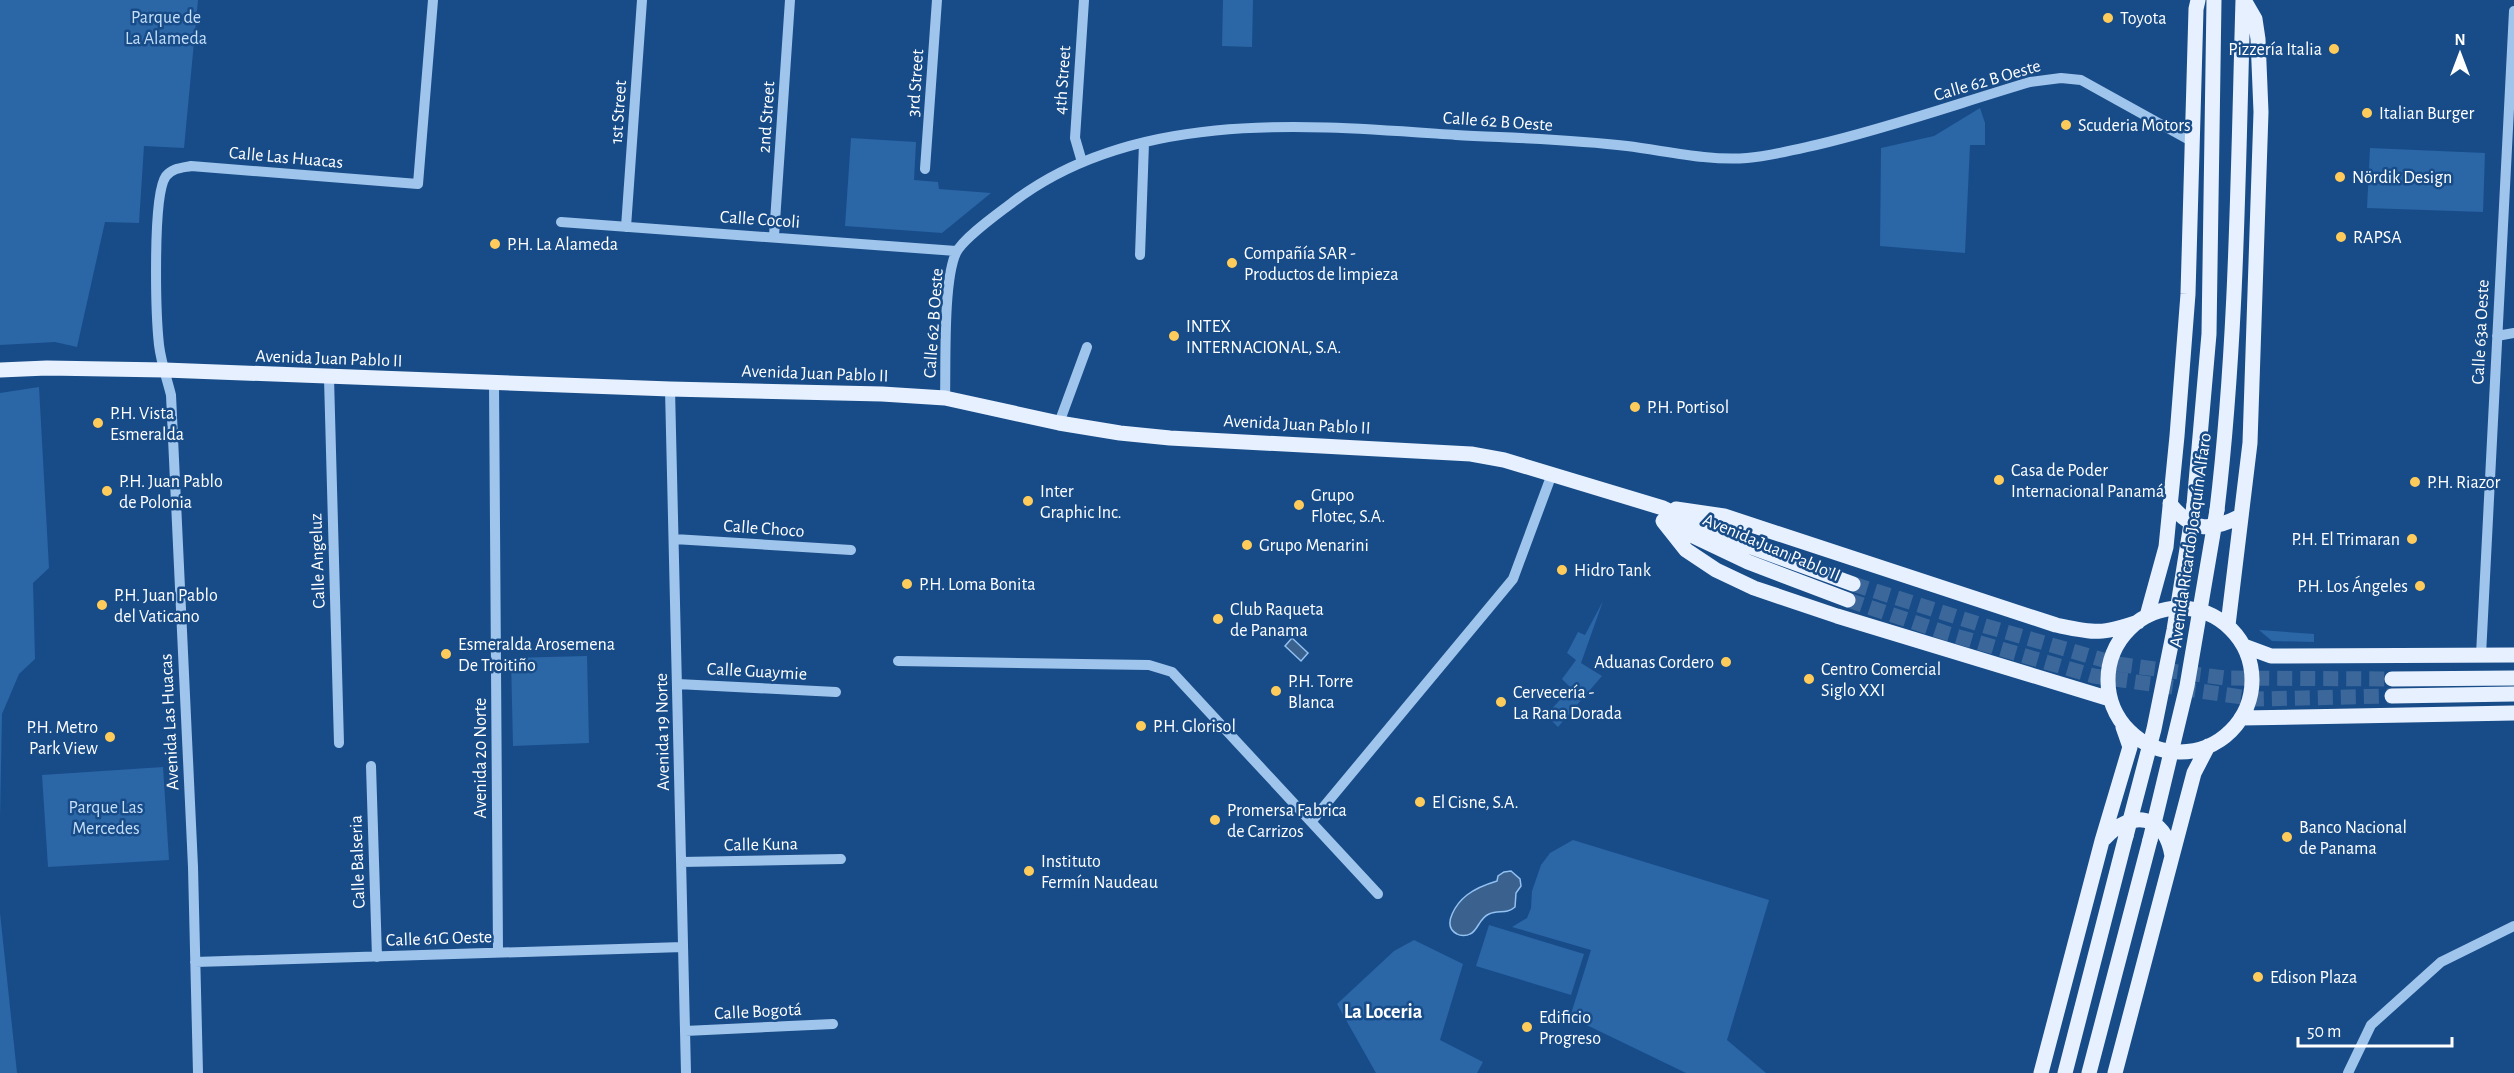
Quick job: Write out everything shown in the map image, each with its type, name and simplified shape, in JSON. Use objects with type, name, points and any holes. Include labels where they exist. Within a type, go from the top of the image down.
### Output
[{"type":"main road","points":[[2041,1073],[2102,841],[2130,747],[2110,699],[2108,676],[2112,656],[2123,637],[2143,619],[2166,547],[2188,294],[2191,141],[2198,0]]},
{"type":"main road","name":"Avenida Ricardo Joaquín Alfaro","points":[[2066,1073],[2154,729],[2174,630],[2194,505],[2203,427],[2209,334],[2214,0]]},
{"type":"main road","points":[[2228,625],[2250,443],[2261,112],[2258,39],[2254,19],[2243,0]]},
{"type":"main road","name":"Avenida Ricardo Joaquín Alfaro","points":[[2089,1073],[2150,840],[2187,686],[2217,510],[2227,428],[2234,292],[2243,0]]},
{"type":"main road","name":"Avenida Juan Pablo II","points":[[0,370],[47,368],[165,370],[329,378],[882,394],[945,398],[1059,423],[1170,438],[1470,454],[1504,459],[1619,494],[1663,514],[1853,584]]},
{"type":"main road","points":[[2170,504],[2182,519],[2200,527],[2227,523],[2241,516]]},
{"type":"main road","name":"Avenida Juan Pablo II","points":[[1663,514],[1748,562],[1848,600]]},
{"type":"main road","points":[[1663,514],[1724,516],[2056,625],[2094,633],[2111,631],[2168,609],[2191,609],[2205,613],[2228,625],[2244,645],[2250,663],[2252,682],[2249,701],[2241,718],[2227,735],[2208,746],[2183,752],[2158,748],[2136,737],[2120,719]]},
{"type":"main road","points":[[1663,514],[1686,550],[1716,570],[1754,588],[1848,620],[2110,699]]},
{"type":"main road","points":[[2244,645],[2271,657],[2514,655]]},
{"type":"main road","points":[[2392,680],[2514,678]]},
{"type":"main road","points":[[2392,696],[2514,694]]},
{"type":"main road","points":[[2241,718],[2514,713]]},
{"type":"main road","points":[[2115,1073],[2194,773],[2208,746]]},
{"type":"main road","points":[[2102,841],[2115,827],[2129,820],[2145,820],[2160,827],[2169,840],[2172,856]]},
{"type":"street","name":"Calle Las Huacas","points":[[165,370],[159,346],[157,218],[159,191],[165,177],[172,170],[191,166],[418,184],[433,0]]},
{"type":"street","name":"1st Street","points":[[626,227],[642,0]]},
{"type":"street","name":"2nd Street","points":[[774,237],[790,0]]},
{"type":"street","name":"3rd Street","points":[[925,169],[937,0]]},
{"type":"street","name":"4th Street","points":[[1082,162],[1075,138],[1084,0]]},
{"type":"street","name":"Calle 63a Oeste","points":[[2481,656],[2514,11]]},
{"type":"street","name":"Calle 62 B Oeste","points":[[945,398],[949,281],[956,251],[983,225],[1031,189],[1082,162],[1125,146],[1177,136],[1272,126],[1626,146],[1682,155],[1747,158],[1846,138],[2021,85],[2061,78],[2081,80],[2191,141]]},
{"type":"street","points":[[1140,255],[1144,143]]},
{"type":"street","name":"Calle Cocoli","points":[[561,222],[956,251]]},
{"type":"street","points":[[2497,336],[2514,333]]},
{"type":"street","points":[[1059,423],[1087,347]]},
{"type":"street","name":"Avenida Las Huacas","points":[[165,370],[171,395],[198,1073]]},
{"type":"street","name":"Calle Angeluz","points":[[329,378],[339,743]]},
{"type":"street","name":"Avenida 20 Norte","points":[[494,383],[498,952]]},
{"type":"street","name":"Avenida 19 Norte","points":[[670,389],[686,1073]]},
{"type":"street","points":[[1311,822],[1513,579],[1552,474]]},
{"type":"street","name":"Calle Choco","points":[[674,539],[851,550]]},
{"type":"street","points":[[898,661],[1149,665],[1172,672],[1377,894]]},
{"type":"street","name":"Calle Guaymie","points":[[677,684],[836,692]]},
{"type":"street","name":"Calle Balseria","points":[[371,766],[377,957]]},
{"type":"street","name":"Calle Kuna","points":[[681,862],[841,859]]},
{"type":"street","points":[[2348,1073],[2371,1025],[2441,962],[2514,926]]},
{"type":"street","name":"Calle 61G Oeste","points":[[195,962],[683,947]]},
{"type":"street","name":"Calle Bogotá","points":[[685,1031],[833,1024]]},
{"type":"green space","name":"Parque de La Alameda","points":[[0,0],[198,0],[184,148],[144,146],[139,223],[105,222],[77,347],[55,342],[0,345]]},
{"type":"green space","points":[[1223,0],[1253,0],[1252,47],[1222,46]]},
{"type":"green space","points":[[1980,108],[1985,123],[1985,145],[1970,145],[1965,253],[1880,246],[1881,148],[1934,136]]},
{"type":"green space","points":[[851,138],[916,142],[914,180],[938,182],[939,189],[991,193],[942,233],[845,226]]},
{"type":"green space","points":[[2370,148],[2485,153],[2483,212],[2367,208]]},
{"type":"green space","points":[[39,387],[49,568],[33,583],[35,659],[19,674],[2,714],[0,818],[0,393]]},
{"type":"green space","points":[[1603,601],[1581,663],[1602,676],[1558,727],[1546,715],[1571,688],[1562,679],[1576,660],[1567,653],[1578,632],[1585,635]]},
{"type":"green space","points":[[2259,630],[2314,634],[2314,642],[2272,641]]},
{"type":"green space","points":[[587,656],[589,743],[513,746],[511,658]]},
{"type":"green space","name":"Parque Las Mercedes","points":[[163,767],[169,860],[48,867],[42,775]]},
{"type":"green space","points":[[1573,840],[1769,900],[1727,1040],[1766,1073],[1686,1073],[1570,1017],[1591,950],[1512,927],[1527,918],[1531,908],[1532,891],[1541,865],[1550,853]]},
{"type":"green space","points":[[0,913],[17,1073],[0,1073]]},
{"type":"green space","points":[[1489,925],[1584,954],[1571,995],[1476,966]]},
{"type":"green space","points":[[1414,940],[1463,964],[1440,1040],[1483,1062],[1477,1073],[1376,1073],[1337,1004],[1394,951]]},
{"type":"shaded area","points":[[1292,638],[1308,653],[1301,661],[1285,646]]},
{"type":"shaded area","points":[[1511,871],[1520,879],[1521,886],[1516,893],[1515,907],[1486,916],[1469,935],[1460,935],[1452,930],[1450,920],[1452,914],[1463,898],[1478,888],[1497,881],[1498,876],[1504,872]]},
{"type":"tunnel","points":[[1853,584],[1982,625],[2117,664],[2225,678],[2392,679]]},
{"type":"tunnel","points":[[1848,600],[1949,634],[2094,676],[2256,699],[2392,696]]},
{"type":"place","name":"Toyota","points":[[2108,18]]},
{"type":"place","name":"Pizzería Italia","points":[[2334,49]]},
{"type":"place","name":"Italian Burger","points":[[2367,113]]},
{"type":"place","name":"Scuderia Motors","points":[[2066,125]]},
{"type":"place","name":"Nördik Design","points":[[2340,177]]},
{"type":"place","name":"RAPSA","points":[[2341,237]]},
{"type":"place","name":"P.H. La Alameda","points":[[495,244]]},
{"type":"place","name":"Compañía SAR - Productos de limpieza","points":[[1232,263]]},
{"type":"place","name":"INTEX INTERNACIONAL, S.A.","points":[[1174,336]]},
{"type":"place","name":"P.H. Portisol","points":[[1635,407]]},
{"type":"place","name":"P.H. Vista Esmeralda","points":[[98,423]]},
{"type":"place","name":"Casa de Poder Internacional Panamá","points":[[1999,480]]},
{"type":"place","name":"P.H. Riazor","points":[[2415,482]]},
{"type":"place","name":"P.H. Juan Pablo de Polonia","points":[[107,491]]},
{"type":"place","name":"Inter Graphic Inc.","points":[[1028,501]]},
{"type":"place","name":"Grupo Flotec, S.A.","points":[[1299,505]]},
{"type":"place","name":"P.H. El Trimaran","points":[[2412,539]]},
{"type":"place","name":"Grupo Menarini","points":[[1247,545]]},
{"type":"place","name":"Hidro Tank","points":[[1562,570]]},
{"type":"place","name":"P.H. Loma Bonita","points":[[907,584]]},
{"type":"place","name":"P.H. Los Ángeles","points":[[2420,586]]},
{"type":"place","name":"P.H. Juan Pablo del Vaticano","points":[[102,605]]},
{"type":"place","name":"Club Raqueta de Panama","points":[[1218,619]]},
{"type":"place","name":"Esmeralda Arosemena De Troitiño","points":[[446,654]]},
{"type":"place","name":"Aduanas Cordero","points":[[1726,662]]},
{"type":"place","name":"Centro Comercial Siglo XXI","points":[[1809,679]]},
{"type":"place","name":"P.H. Torre Blanca","points":[[1276,691]]},
{"type":"place","name":"Cervecería - La Rana Dorada","points":[[1501,702]]},
{"type":"place","name":"P.H. Glorisol","points":[[1141,726]]},
{"type":"place","name":"P.H. Metro Park View","points":[[110,737]]},
{"type":"place","name":"El Cisne, S.A.","points":[[1420,802]]},
{"type":"place","name":"Promersa Fabrica de Carrizos","points":[[1215,820]]},
{"type":"place","name":"Banco Nacional de Panama","points":[[2287,837]]},
{"type":"place","name":"Instituto Fermín Naudeau","points":[[1029,871]]},
{"type":"place","name":"Edison Plaza","points":[[2258,977]]},
{"type":"place","name":"Edificio Progreso","points":[[1527,1027]]},
{"type":"district","name":"La Loceria","points":[[1383,1011]]}]
